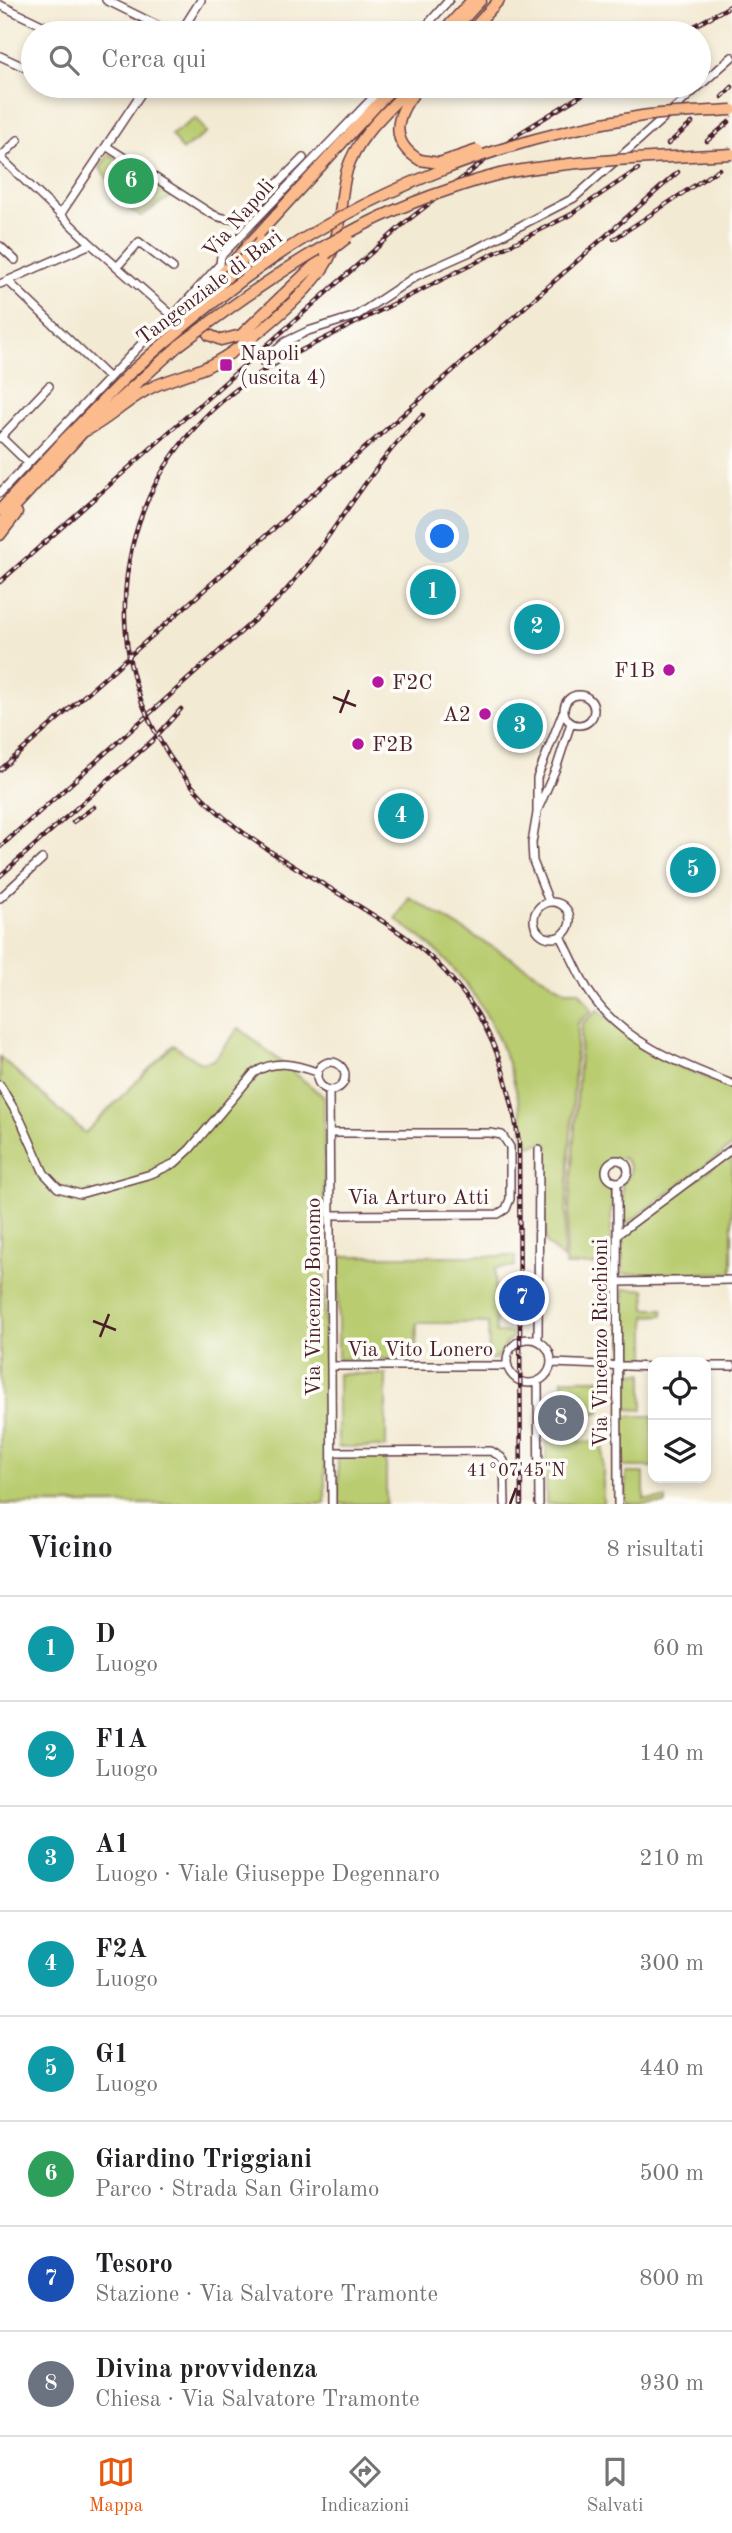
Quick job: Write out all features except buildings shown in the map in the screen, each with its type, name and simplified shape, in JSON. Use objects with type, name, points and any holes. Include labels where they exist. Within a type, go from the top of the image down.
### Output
[{"type":"highway","points":[[453,21],[472,0]]},
{"type":"highway","points":[[462,21],[481,0]]},
{"type":"highway","points":[[471,21],[490,0]]},
{"type":"highway","points":[[480,21],[499,0]]},
{"type":"highway","points":[[209,288],[383,98]]},
{"type":"highway","points":[[130,373],[217,290],[392,98]]},
{"type":"highway","points":[[83,432],[97,426],[142,392],[224,358],[252,337],[315,280],[333,247],[347,170],[352,158],[367,134],[400,98]]},
{"type":"highway","points":[[410,98],[403,106],[398,127],[403,146],[410,154],[420,160],[439,163],[479,149],[492,151]]},
{"type":"highway","name":"Tangenziale di Bari","points":[[0,510],[31,468],[130,373],[245,278],[299,242],[371,201],[434,172],[492,151],[555,133],[645,116],[732,110]]},
{"type":"highway","name":"Tangenziale di Bari","points":[[0,523],[83,432],[178,346],[285,269],[347,232],[421,199],[506,173],[560,164],[732,154]]},
{"type":"highway","points":[[209,335],[221,340],[242,335],[326,254],[386,214]]},
{"type":"highway","points":[[0,535],[33,496],[53,465]]},
{"type":"highway","points":[[0,503],[31,468]]},
{"type":"street","points":[[106,0],[149,21]]},
{"type":"street","points":[[188,21],[201,0]]},
{"type":"street","points":[[431,21],[449,0]]},
{"type":"street","points":[[0,5],[31,21]]},
{"type":"street","points":[[0,56],[21,66]]},
{"type":"street","points":[[711,76],[732,57]]},
{"type":"street","points":[[60,215],[138,98]]},
{"type":"street","name":"Via Napoli","points":[[0,493],[31,468],[109,378],[147,338],[173,316],[220,264],[221,256],[372,98]]},
{"type":"street","points":[[263,362],[285,342],[308,331],[356,316],[416,276],[470,252],[574,198],[686,98]]},
{"type":"street","points":[[18,139],[0,158],[91,244],[173,316]]},
{"type":"street","points":[[106,146],[210,214],[225,219],[243,217],[303,158]]},
{"type":"street","points":[[117,267],[139,242],[173,268]]},
{"type":"street","points":[[91,244],[4,282],[109,378]]},
{"type":"street","points":[[0,246],[15,260]]},
{"type":"street","points":[[31,468],[1,438],[49,386]]},
{"type":"street","points":[[549,902],[533,861],[537,778],[566,700],[576,695],[586,696],[591,701],[594,713],[589,721],[582,725],[571,723],[563,712]]},
{"type":"street","points":[[537,813],[554,775],[571,723]]},
{"type":"street","points":[[0,898],[42,859]]},
{"type":"street","points":[[549,902],[563,906],[569,914],[568,929],[561,936],[544,937],[536,930],[535,912],[549,902]]},
{"type":"street","points":[[561,936],[589,991],[600,1007],[626,1031],[652,1049],[732,1084]]},
{"type":"street","points":[[327,1062],[341,1066],[345,1075],[342,1084],[329,1090],[319,1084],[317,1072],[327,1062]]},
{"type":"street","points":[[0,1084],[21,1121],[44,1172],[58,1188],[80,1194],[151,1174],[175,1163],[254,1073],[264,1066],[276,1063],[317,1072]]},
{"type":"street","name":"Via Vincenzo Bonomo","points":[[329,1090],[332,1504]]},
{"type":"street","name":"Via Arturo Atti","points":[[330,1133],[496,1133],[508,1142],[510,1171],[509,1205],[498,1214],[331,1215]]},
{"type":"street","points":[[618,1234],[732,1149]]},
{"type":"street","points":[[538,1340],[539,1150]]},
{"type":"street","name":"Via Vincenzo Ricchioni","points":[[617,1182],[618,1504]]},
{"type":"street","points":[[618,1282],[732,1280]]},
{"type":"street","points":[[524,1339],[538,1340],[548,1349],[552,1363],[547,1374],[538,1382],[525,1383],[519,1381],[508,1366],[507,1359],[513,1346],[524,1339]]},
{"type":"street","points":[[552,1363],[648,1367]]},
{"type":"street","name":"Via Vito Lonero","points":[[331,1366],[508,1366]]},
{"type":"street","points":[[711,1366],[732,1366]]},
{"type":"street","points":[[538,1382],[539,1504]]},
{"type":"street","points":[[332,1451],[491,1451],[504,1461],[505,1504]]},
{"type":"green space","points":[[196,118],[207,133],[182,150],[171,135]]},
{"type":"green space","points":[[109,154],[173,195],[141,216],[129,209],[100,168]]},
{"type":"green space","points":[[409,897],[566,991],[579,991],[592,1010],[578,1023],[563,1259],[546,1243],[542,1160],[549,1147],[545,1143],[525,1146],[522,1119],[509,1065],[486,1014],[471,991],[434,949],[396,919]]},
{"type":"green space","points":[[598,1010],[664,1060],[732,1088],[732,1146],[624,1226],[622,1183],[628,1177],[630,1168],[623,1158],[609,1159],[603,1166],[603,1177],[612,1184],[610,1265],[565,1265],[582,1024]]},
{"type":"green space","points":[[239,1028],[324,1097],[325,1504],[0,1504],[0,1057],[85,1133],[173,1045],[201,1063],[214,1060]]},
{"type":"green space","points":[[732,1153],[732,1273],[622,1274],[622,1234]]},
{"type":"green space","points":[[338,1256],[515,1256],[515,1267],[495,1268],[496,1333],[512,1333],[513,1337],[496,1359],[489,1359],[488,1323],[417,1323],[416,1359],[338,1359]]},
{"type":"green space","points":[[624,1289],[645,1289],[646,1309],[663,1309],[663,1315],[646,1316],[646,1360],[625,1359]]},
{"type":"green space","points":[[643,1373],[643,1410],[626,1409],[626,1374]]},
{"type":"green space","points":[[338,1374],[386,1374],[386,1447],[338,1447]]},
{"type":"green space","points":[[562,1379],[600,1379],[600,1413],[583,1413],[582,1403],[562,1402]]},
{"type":"green space","points":[[623,1416],[648,1416],[648,1467],[623,1467]]},
{"type":"green space","points":[[546,1441],[603,1442],[603,1504],[546,1504]]},
{"type":"green space","points":[[338,1456],[386,1456],[386,1504],[338,1504]]},
{"type":"green space","points":[[626,1473],[644,1473],[644,1499],[666,1499],[666,1504],[626,1504]]},
{"type":"tunnel","points":[[207,333],[199,322],[198,311],[209,288]]},
{"type":"railway","points":[[703,21],[732,5]]},
{"type":"railway","points":[[722,97],[732,87]]},
{"type":"railway","points":[[0,582],[407,221],[520,133],[577,98]]},
{"type":"railway","points":[[707,141],[729,122]]},
{"type":"railway","points":[[668,144],[692,123]]},
{"type":"railway","points":[[521,1504],[519,1142],[511,1099],[491,1039],[469,1001],[425,952],[390,926],[265,848],[207,802],[182,774],[160,742],[136,684],[127,646],[126,586],[132,547],[153,488],[186,437],[230,395],[282,360],[570,215],[638,169]]},
{"type":"railway","points":[[614,239],[719,169]]},
{"type":"railway","points":[[0,770],[678,172]]},
{"type":"railway","points":[[0,847],[279,598],[316,553],[384,458],[423,415]]},
{"type":"railway","points":[[0,876],[153,740],[181,709]]},
{"type":"railway","points":[[73,822],[94,807]]},
{"type":"place","name":"Giardino Triggiani","points":[[131,181]]},
{"type":"place","name":"Napoli (uscita 4)","points":[[226,365]]},
{"type":"place","name":"D","points":[[433,592]]},
{"type":"place","name":"F1A","points":[[537,627]]},
{"type":"place","name":"F1B","points":[[669,670]]},
{"type":"place","name":"F2C","points":[[378,682]]},
{"type":"place","name":"A2","points":[[485,714]]},
{"type":"place","name":"A1","points":[[520,726]]},
{"type":"place","name":"F2B","points":[[358,744]]},
{"type":"place","name":"F2A","points":[[401,816]]},
{"type":"place","name":"G1","points":[[693,870]]},
{"type":"place","name":"Tesoro","points":[[522,1298]]},
{"type":"place","name":"Divina provvidenza","points":[[561,1418]]}]
